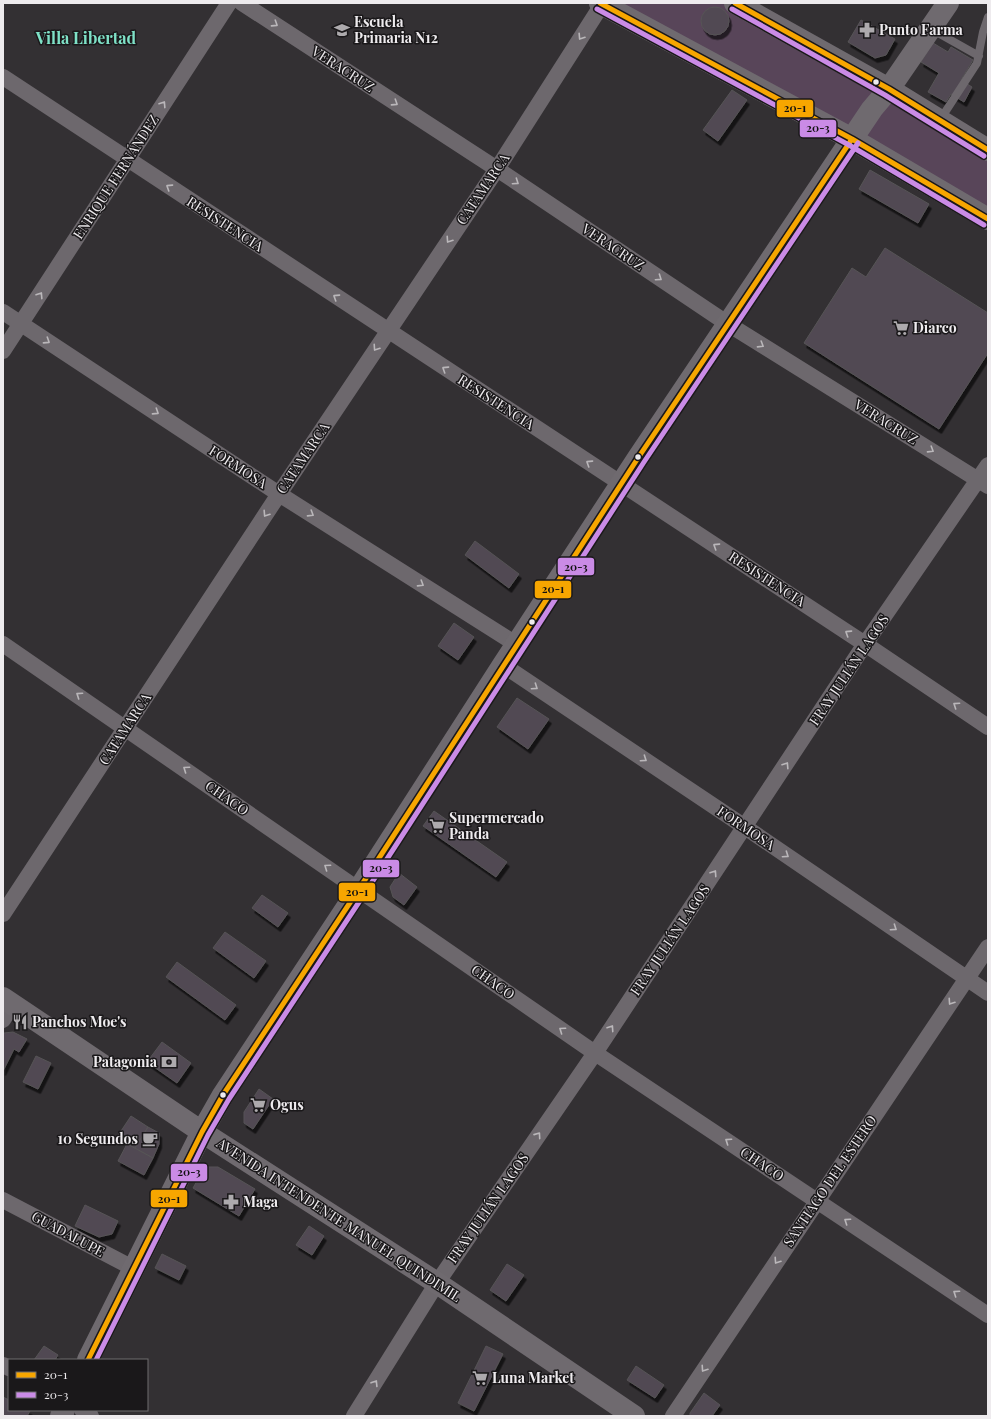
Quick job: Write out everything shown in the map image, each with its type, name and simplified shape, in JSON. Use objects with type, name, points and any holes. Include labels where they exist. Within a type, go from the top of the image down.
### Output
[{"type":"main road","points":[[88,1359],[202,1132],[223,1096],[359,889],[516,644],[728,324],[872,109],[889,89],[948,3]]},
{"type":"main road","points":[[602,4],[852,139],[988,219]]},
{"type":"main road","points":[[750,6],[988,150]]},
{"type":"main road","name":"AVENIDA INTENDENTE MANUEL QUINDIMIL","points":[[6,1008],[437,1283],[634,1416]]},
{"type":"street","name":"ENRIQUE FERNÁNDEZ","points":[[3,351],[229,3]]},
{"type":"street","name":"VERACRUZ","points":[[242,3],[497,169],[728,324],[983,483]]},
{"type":"street","name":"CATAMARCA","points":[[3,914],[279,494],[497,169],[602,4]]},
{"type":"street","name":"RESISTENCIA","points":[[3,77],[865,644],[988,727]]},
{"type":"street","name":"FORMOSA","points":[[3,312],[279,494],[516,644]]},
{"type":"street","name":"FRAY JULIÁN LAGOS","points":[[354,1416],[437,1283],[595,1053],[865,644],[983,483],[988,465]]},
{"type":"street","name":"CHACO","points":[[3,644],[595,1053],[988,1315]]},
{"type":"street","name":"FORMOSA","points":[[503,665],[745,827],[988,993]]},
{"type":"street","name":"SANTIAGO DEL ESTERO","points":[[672,1416],[988,947]]},
{"type":"street","name":"GUADALUPE","points":[[3,1200],[133,1268]]},
{"type":"lane","points":[[939,120],[977,63],[983,32],[988,17]]},
{"type":"lane","points":[[930,29],[979,56]]},
{"type":"shaded area","points":[[600,3],[735,3],[988,150],[988,219]]},
{"type":"building","points":[[715,7],[725,11],[729,21],[725,31],[715,35],[705,31],[701,21],[705,11]]},
{"type":"building","name":"Punto Farma","points":[[861,20],[895,39],[886,55],[875,58],[848,42]]},
{"type":"building","points":[[933,43],[948,52],[951,47],[973,60],[961,80],[972,87],[964,102],[951,94],[946,102],[928,92],[939,73],[921,62]]},
{"type":"building","points":[[732,90],[747,100],[718,141],[703,130]]},
{"type":"building","points":[[870,170],[929,204],[918,223],[859,189]]},
{"type":"building","name":"Diarco","points":[[885,248],[988,313],[988,353],[939,429],[804,343],[852,268],[866,277]]},
{"type":"building","points":[[475,541],[519,574],[509,588],[465,555]]},
{"type":"building","points":[[454,623],[474,637],[458,660],[438,646]]},
{"type":"building","points":[[517,698],[549,719],[528,749],[497,727]]},
{"type":"building","points":[[434,811],[507,862],[496,877],[423,826]]},
{"type":"building","points":[[399,873],[417,887],[404,905],[393,897],[390,887]]},
{"type":"building","points":[[262,895],[288,913],[278,927],[252,908]]},
{"type":"building","points":[[225,932],[266,961],[254,978],[213,948]]},
{"type":"building","points":[[177,962],[236,1005],[225,1020],[166,977]]},
{"type":"building","points":[[13,1032],[27,1039],[19,1052],[14,1049],[3,1071],[3,1036],[4,1033]]},
{"type":"building","name":"Patagonia","points":[[162,1042],[191,1063],[177,1083],[147,1062]]},
{"type":"building","points":[[36,1056],[51,1063],[38,1089],[23,1082]]},
{"type":"building","name":"Ogus","points":[[259,1089],[273,1099],[253,1129],[244,1123],[244,1112]]},
{"type":"building","points":[[131,1116],[148,1127],[135,1148],[117,1137]]},
{"type":"building","name":"10 Segundos","points":[[148,1127],[159,1133],[159,1144],[153,1158],[135,1148]]},
{"type":"building","points":[[127,1144],[153,1158],[144,1175],[118,1161]]},
{"type":"building","name":"Maga","points":[[205,1167],[218,1167],[255,1189],[239,1216],[193,1188]]},
{"type":"building","points":[[85,1205],[118,1221],[112,1234],[99,1237],[75,1226]]},
{"type":"building","points":[[309,1226],[324,1236],[312,1255],[296,1245]]},
{"type":"building","points":[[162,1254],[186,1266],[179,1280],[155,1268]]},
{"type":"building","points":[[507,1264],[524,1275],[506,1301],[490,1290]]},
{"type":"building","points":[[44,1346],[58,1355],[56,1359],[35,1359]]},
{"type":"building","name":"Luna Market","points":[[486,1346],[503,1354],[474,1411],[458,1403]]},
{"type":"building","points":[[636,1366],[664,1385],[655,1398],[627,1380]]},
{"type":"building","points":[[704,1393],[720,1405],[712,1416],[690,1416],[690,1413]]},
{"type":"building","points":[[3,1397],[8,1400],[8,1411],[30,1411],[27,1416],[3,1416]]},
{"type":"transit line","name":"20-1","points":[[600,3],[852,139],[988,219]]},
{"type":"transit line","name":"20-1","points":[[735,3],[889,89],[988,150]]},
{"type":"transit line","name":"20-3","points":[[597,9],[849,145],[984,225]]},
{"type":"transit line","name":"20-3","points":[[732,9],[885,95],[984,156]]},
{"type":"transit line","name":"20-1","points":[[88,1359],[202,1132],[223,1095],[359,889],[638,458],[852,139]]},
{"type":"transit line","name":"20-3","points":[[96,1359],[208,1135],[229,1099],[365,893],[644,462],[858,143]]},
{"type":"place","name":"Escuela Primaria N12","points":[[342,30]]},
{"type":"place","name":"Punto Farma","points":[[867,30]]},
{"type":"place","name":"Diarco","points":[[901,328]]},
{"type":"place","name":"Supermercado Panda","points":[[437,826]]},
{"type":"place","name":"Panchos Moe's","points":[[20,1022]]},
{"type":"place","name":"Patagonia","points":[[169,1062]]},
{"type":"place","name":"Ogus","points":[[258,1105]]},
{"type":"place","name":"10 Segundos","points":[[150,1139]]},
{"type":"place","name":"Maga","points":[[231,1202]]},
{"type":"place","name":"Luna Market","points":[[480,1378]]},
{"type":"district","name":"Villa Libertad","points":[[86,38]]}]
